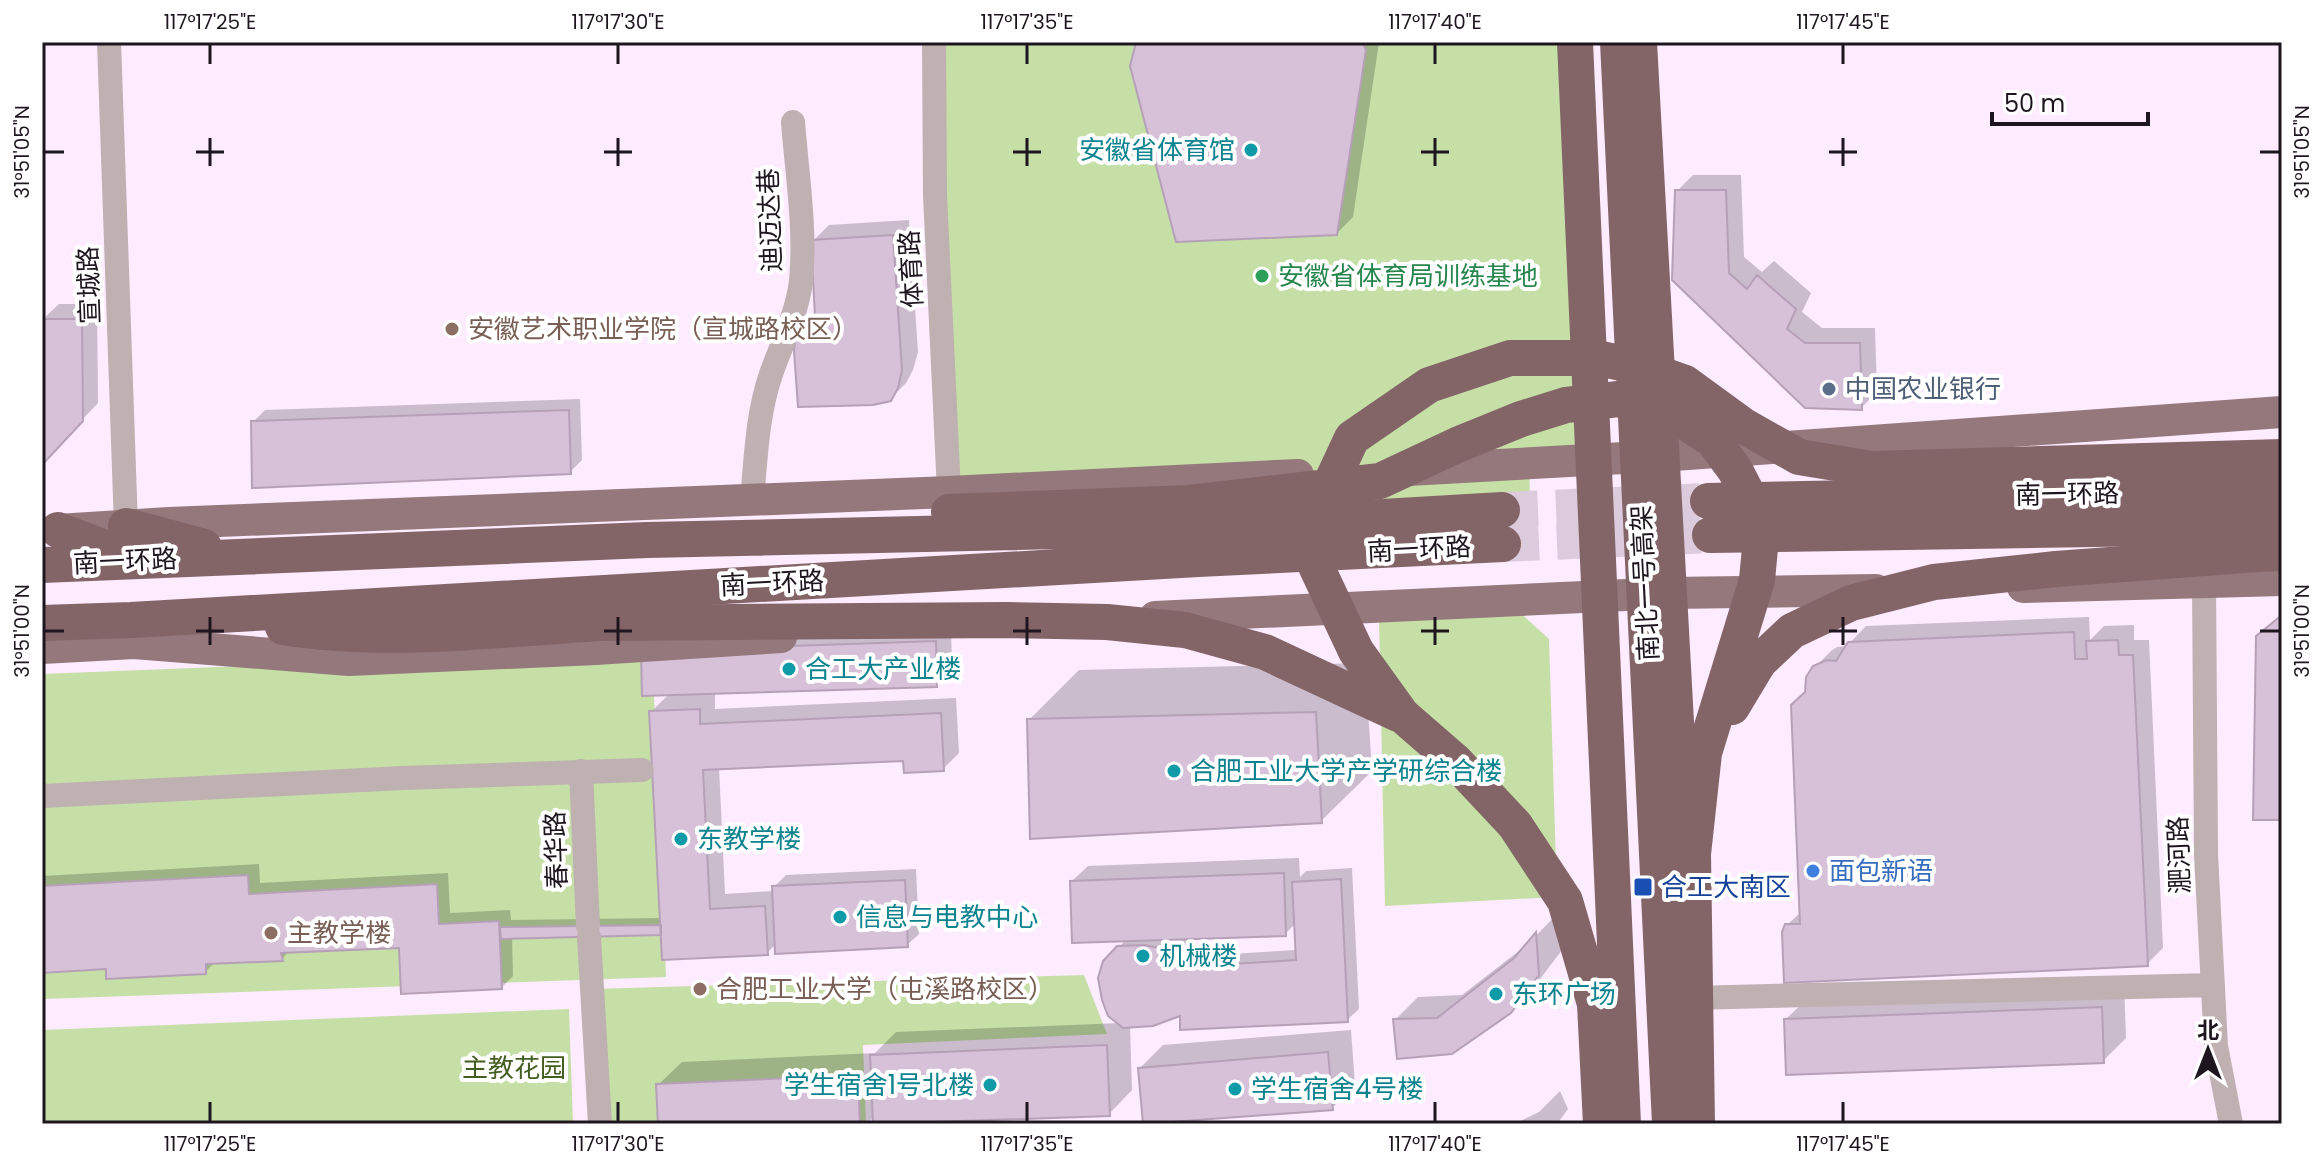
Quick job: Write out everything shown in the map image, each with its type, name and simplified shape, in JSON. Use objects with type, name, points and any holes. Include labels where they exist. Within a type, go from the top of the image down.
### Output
[{"type":"highway","points":[[1575,42],[1623,1124]]},
{"type":"highway","name":"南北一号高架","points":[[1597,42],[1647,1124]]},
{"type":"highway","name":"南北一号高架","points":[[1618,42],[1670,1124]]},
{"type":"highway","points":[[1639,42],[1697,1124]]},
{"type":"highway","points":[[1601,1124],[1595,1004],[1565,901],[1515,825],[1455,761],[1402,715],[1356,651],[1316,566],[1324,498],[1352,438],[1429,385],[1510,358],[1597,358],[1640,367],[1685,383],[1744,426],[1799,457],[1872,469],[2282,457]]},
{"type":"highway","points":[[647,540],[709,520],[949,502],[1189,503],[1380,481],[1457,445],[1566,405],[1627,398],[1673,414],[1713,440],[1735,470],[1753,505],[1760,548],[1757,580],[1704,753],[1693,854],[1697,1124]]},
{"type":"highway","name":"南一环路","points":[[2282,487],[1709,518],[2155,528],[2282,522]]},
{"type":"highway","points":[[126,526],[241,556]]},
{"type":"highway","name":"南一环路","points":[[42,565],[647,540],[1195,528],[1502,527],[1182,560],[42,623]]},
{"type":"highway","points":[[50,530],[136,560]]},
{"type":"highway","points":[[1704,753],[1759,662],[1792,631],[1851,603],[1934,582],[2056,569],[2274,562]]},
{"type":"highway","points":[[202,616],[324,634],[415,634],[601,623],[1107,622],[1185,630],[1265,652],[1402,715]]},
{"type":"highway","points":[[42,634],[134,643]]},
{"type":"main road","points":[[50,530],[752,500],[949,502],[2282,412]]},
{"type":"main road","points":[[42,648],[134,643],[349,660],[596,649],[1020,623],[1669,593],[2204,583],[2274,562]]},
{"type":"street","name":"宣城路","points":[[109,42],[126,526]]},
{"type":"street","name":"体育路","points":[[934,42],[935,195],[949,502]]},
{"type":"street","name":"迪迈达巷","points":[[752,500],[759,419],[771,374],[793,317],[800,283],[802,255],[793,122]]},
{"type":"street","name":"淝河路","points":[[2204,583],[2206,854],[2216,1046],[2231,1124]]},
{"type":"street","points":[[42,796],[642,770]]},
{"type":"street","name":"春华路","points":[[581,771],[600,1124]]},
{"type":"street","points":[[1691,998],[2213,985]]},
{"type":"green space","name":"安徽省体育局训练基地","points":[[934,42],[1575,42],[1593,459],[1529,464],[1530,495],[956,523]]},
{"type":"green space","points":[[1516,609],[1549,639],[1557,897],[1385,906],[1379,619]]},
{"type":"green space","points":[[652,650],[666,977],[42,999],[42,674]]},
{"type":"green space","points":[[1084,975],[1107,1034],[863,1045],[866,1124],[599,1124],[592,989]]},
{"type":"green space","name":"主教花园","points":[[569,1009],[573,1124],[42,1124],[42,1030]]},
{"type":"building","name":"安徽省体育馆","points":[[1136,42],[1362,42],[1366,50],[1337,235],[1176,242],[1130,66]]},
{"type":"building","points":[[1675,190],[1726,190],[1729,273],[1747,289],[1757,275],[1796,309],[1787,329],[1805,343],[1860,343],[1862,410],[1805,408],[1672,280]]},
{"type":"building","points":[[893,235],[902,370],[891,401],[873,405],[798,407],[794,351],[796,334],[815,317],[811,240]]},
{"type":"building","points":[[42,319],[82,319],[83,421],[42,465]]},
{"type":"building","points":[[569,410],[571,474],[252,488],[251,421]]},
{"type":"building","points":[[2282,615],[2282,820],[2253,820],[2256,636]]},
{"type":"building","points":[[2074,632],[2075,659],[2087,659],[2086,641],[2118,640],[2119,655],[2133,655],[2148,966],[1784,983],[1782,932],[1785,924],[1800,924],[1791,705],[1805,692],[1806,677],[1813,666],[1827,660],[1836,661],[1848,642]]},
{"type":"building","name":"合工大产业楼","points":[[936,641],[937,687],[642,696],[641,651]]},
{"type":"building","name":"东教学楼","points":[[700,709],[700,724],[941,713],[944,771],[904,773],[903,761],[703,770],[710,909],[765,906],[768,955],[662,960],[649,711]]},
{"type":"building","name":"合肥工业大学产学研综合楼","points":[[1316,712],[1322,823],[1030,839],[1027,719]]},
{"type":"building","points":[[1284,873],[1286,936],[1072,943],[1070,881]]},
{"type":"building","name":"主教学楼","points":[[248,875],[249,894],[437,884],[439,924],[499,921],[502,989],[401,994],[399,948],[281,953],[283,961],[206,964],[206,974],[106,979],[106,969],[42,973],[42,886]]},
{"type":"building","name":"机械楼","points":[[1341,879],[1348,1022],[1180,1030],[1180,1016],[1153,1026],[1123,1028],[1108,1016],[1098,978],[1103,961],[1117,946],[1144,945],[1176,951],[1185,967],[1296,960],[1292,882]]},
{"type":"building","name":"信息与电教中心","points":[[905,880],[908,947],[775,954],[772,886]]},
{"type":"building","points":[[661,925],[661,935],[501,939],[500,927]]},
{"type":"building","name":"东环广场","points":[[1536,932],[1539,975],[1511,1013],[1452,1054],[1397,1059],[1393,1019],[1437,1018],[1514,958]]},
{"type":"building","points":[[2102,1007],[2104,1063],[1786,1075],[1784,1019]]},
{"type":"building","name":"学生宿舍1号北楼","points":[[1107,1045],[1110,1116],[873,1124],[870,1055]]},
{"type":"building","name":"学生宿舍4号楼","points":[[1328,1052],[1333,1110],[1143,1124],[1138,1068]]},
{"type":"building","points":[[858,1075],[860,1124],[658,1124],[656,1084]]},
{"type":"tunnel","points":[[1502,510],[1708,501]]},
{"type":"tunnel","points":[[1503,544],[1710,535]]},
{"type":"place","name":"安徽省体育馆","points":[[1251,150]]},
{"type":"place","name":"安徽省体育局训练基地","points":[[1262,276]]},
{"type":"place","name":"安徽艺术职业学院（宣城路校区）","points":[[452,329]]},
{"type":"place","name":"中国农业银行","points":[[1829,389]]},
{"type":"place","name":"合工大产业楼","points":[[789,669]]},
{"type":"place","name":"合肥工业大学产学研综合楼","points":[[1174,771]]},
{"type":"place","name":"东教学楼","points":[[681,839]]},
{"type":"place","name":"面包新语","points":[[1813,871]]},
{"type":"place","name":"合工大南区","points":[[1643,887]]},
{"type":"place","name":"信息与电教中心","points":[[840,917]]},
{"type":"place","name":"主教学楼","points":[[271,933]]},
{"type":"place","name":"机械楼","points":[[1143,956]]},
{"type":"place","name":"合肥工业大学（屯溪路校区）","points":[[700,989]]},
{"type":"place","name":"东环广场","points":[[1496,994]]},
{"type":"place","name":"学生宿舍1号北楼","points":[[990,1085]]},
{"type":"place","name":"学生宿舍4号楼","points":[[1235,1089]]}]
